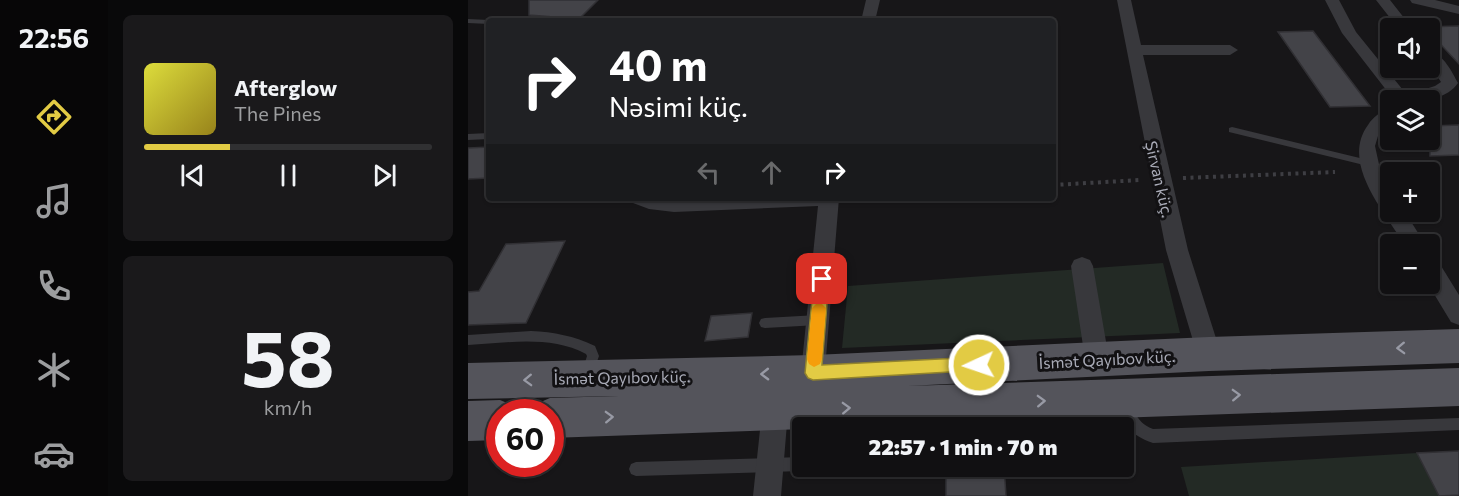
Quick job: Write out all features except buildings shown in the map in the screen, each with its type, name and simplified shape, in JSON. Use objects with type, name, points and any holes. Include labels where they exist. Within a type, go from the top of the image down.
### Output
[{"type":"main road","name":"İsmət Qayıbov küç.","points":[[564,417],[799,398],[1097,359],[1459,346]]},
{"type":"main road","name":"İsmət Qayıbov küç.","points":[[468,381],[587,378],[799,398],[1120,399],[1459,387]]},
{"type":"main road","points":[[468,421],[486,420]]},
{"type":"street","points":[[869,18],[873,0]]},
{"type":"street","name":"Şirvan küç.","points":[[1124,0],[1160,179],[1177,250],[1209,354]]},
{"type":"street","points":[[1332,0],[1349,33],[1394,90]]},
{"type":"street","points":[[1383,0],[1397,18]]},
{"type":"street","points":[[1417,0],[1459,10]]},
{"type":"street","points":[[1134,50],[1230,50]]},
{"type":"street","points":[[1440,67],[1450,83],[1440,90]]},
{"type":"street","points":[[1380,120],[1366,143],[1368,167],[1380,188]]},
{"type":"street","points":[[648,201],[674,205],[761,201]]},
{"type":"street","points":[[767,496],[770,464],[799,398],[818,320],[827,201]]},
{"type":"street","points":[[1082,266],[1097,359]]},
{"type":"street","points":[[1440,284],[1459,315]]},
{"type":"lane","points":[[468,21],[486,22]]},
{"type":"lane","points":[[1232,130],[1368,167]]},
{"type":"lane","points":[[468,137],[486,136]]},
{"type":"lane","points":[[765,323],[818,320]]},
{"type":"lane","points":[[468,340],[554,339],[586,347],[591,350],[593,356],[587,378]]},
{"type":"lane","points":[[1120,399],[1132,424],[1141,433],[1153,436],[1459,424]]},
{"type":"lane","points":[[636,469],[792,464]]},
{"type":"path","points":[[1056,185],[1368,167]]},
{"type":"shaded area","points":[[1163,263],[1180,333],[842,348],[848,286]]},
{"type":"shaded area","points":[[1417,453],[1439,496],[1189,496],[1181,467]]},
{"type":"slow traffic","points":[[814,359],[819,308]]},
{"type":"route","points":[[822,279],[813,373],[979,365]]}]
